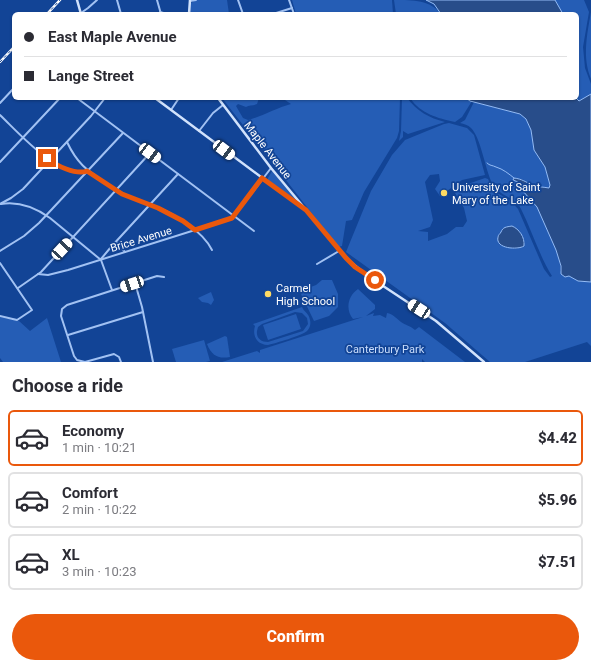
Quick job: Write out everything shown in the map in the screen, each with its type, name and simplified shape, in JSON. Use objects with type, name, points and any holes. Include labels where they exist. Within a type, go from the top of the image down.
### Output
[{"type":"main road","points":[[77,0],[81,12]]},
{"type":"main road","points":[[189,12],[190,0]]},
{"type":"main road","points":[[158,100],[306,210],[340,251],[365,274],[433,319],[484,362]]},
{"type":"main road","name":"Maple Avenue","points":[[219,100],[271,168],[306,210]]},
{"type":"street","points":[[83,12],[97,0]]},
{"type":"street","points":[[117,0],[120,12]]},
{"type":"street","points":[[157,0],[161,12]]},
{"type":"street","points":[[190,0],[196,0]]},
{"type":"street","points":[[238,0],[242,12]]},
{"type":"street","points":[[290,0],[293,12]]},
{"type":"street","points":[[279,12],[292,8]]},
{"type":"street","points":[[0,103],[12,90]]},
{"type":"street","points":[[0,162],[58,100]]},
{"type":"street","points":[[79,100],[254,231]]},
{"type":"street","points":[[1,204],[19,192],[67,142],[103,100]]},
{"type":"street","points":[[171,110],[178,100]]},
{"type":"street","points":[[199,131],[213,113],[223,105]]},
{"type":"street","points":[[0,115],[49,160],[63,168],[83,172],[87,171]]},
{"type":"street","points":[[0,251],[29,232],[123,133]]},
{"type":"street","points":[[67,142],[75,157],[87,171],[131,198],[150,204],[170,214],[195,230],[209,244],[212,250]]},
{"type":"street","points":[[18,288],[38,274],[150,153]]},
{"type":"street","points":[[234,216],[271,168]]},
{"type":"street","points":[[101,260],[178,174]]},
{"type":"street","points":[[1,204],[21,204],[34,208],[46,215],[101,260],[112,290]]},
{"type":"street","name":"Brice Avenue","points":[[38,274],[56,274],[230,219],[234,216]]},
{"type":"street","points":[[116,242],[126,252]]},
{"type":"street","points":[[316,264],[340,251]]},
{"type":"street","points":[[0,263],[32,308],[32,310],[17,320],[0,316]]},
{"type":"street","points":[[121,362],[119,357],[114,354],[85,362],[79,361],[74,356],[61,312],[63,307],[158,276],[164,277]]},
{"type":"street","points":[[135,283],[153,362]]},
{"type":"street","points":[[68,335],[142,312]]},
{"type":"green space","points":[[195,0],[227,0],[229,12],[189,12],[190,4]]},
{"type":"green space","points":[[292,0],[392,0],[393,12],[295,12]]},
{"type":"green space","points":[[394,0],[427,3],[439,12],[396,12]]},
{"type":"green space","points":[[555,0],[584,0],[589,12],[583,47],[585,68],[591,84],[591,94],[579,101],[579,12],[562,12]]},
{"type":"green space","points":[[591,12],[591,79],[588,71],[586,46]]},
{"type":"green space","points":[[224,100],[258,100],[256,105],[246,107],[238,104],[236,106],[243,118],[248,120],[291,104],[285,100],[400,100],[399,131],[397,138],[364,192],[352,220],[346,221],[342,246],[338,247]]},
{"type":"green space","points":[[402,100],[409,100],[419,110],[429,116],[445,122],[408,134],[403,131],[403,137],[399,141],[401,131]]},
{"type":"green space","points":[[412,100],[472,101],[462,117],[455,122],[424,112]]},
{"type":"green space","points":[[474,102],[520,114],[526,119],[531,130],[534,150],[545,167],[550,185],[549,188],[532,185],[522,179],[518,182],[531,198],[544,220],[559,258],[560,271],[578,281],[591,282],[591,346],[587,342],[525,362],[490,362],[445,323],[346,252],[371,191],[392,155],[405,140],[449,123],[467,128],[474,135],[485,175],[462,180],[440,196],[435,189],[440,181],[439,174],[430,175],[425,182],[433,220],[430,227],[418,231],[428,232],[428,241],[447,234],[456,227],[463,227],[467,221],[464,208],[455,193],[465,185],[485,178],[488,179],[492,188],[497,193],[510,200],[518,209],[544,269],[550,277],[552,276],[543,260],[521,209],[514,201],[498,191],[492,183],[478,139],[469,126],[460,123],[465,120]],"holes":[[[501,233],[522,235],[525,243],[517,249],[505,247],[497,237]]]},
{"type":"green space","points":[[272,171],[297,201],[268,180]]},
{"type":"green space","points":[[322,280],[332,280],[338,294],[338,307],[329,316],[314,321],[301,294],[303,290],[316,285]]},
{"type":"green space","name":"Canterbury Park","points":[[358,289],[375,305],[375,309],[366,316],[374,313],[373,316],[380,315],[386,318],[387,313],[393,315],[401,322],[415,330],[419,327],[465,362],[425,362],[422,359],[422,362],[222,362],[257,351],[260,353],[260,350],[363,317],[353,319],[348,307],[352,295]]},
{"type":"green space","points":[[211,292],[214,300],[211,305],[202,302],[198,298]]},
{"type":"green space","points":[[302,307],[309,316],[310,326],[304,333],[264,345],[256,339],[254,333],[255,326],[253,324]],"holes":[[[295,312],[302,313],[307,318],[308,324],[303,331],[268,342],[258,338],[258,327],[262,324]]]},
{"type":"green space","points":[[296,314],[301,329],[268,340],[263,325]]},
{"type":"green space","points":[[0,317],[19,321],[30,331],[47,318],[61,362],[3,362],[0,358]]},
{"type":"green space","points":[[225,336],[227,337],[230,357],[222,358],[213,354],[207,344]]},
{"type":"green space","points":[[204,340],[210,361],[176,362],[172,349]]},
{"type":"shaded area","points":[[426,0],[555,0],[562,12],[440,12],[434,4]]},
{"type":"shaded area","points":[[591,94],[591,282],[578,281],[569,276],[565,277],[561,274],[561,266],[556,250],[537,207],[522,190],[518,182],[513,180],[514,178],[519,179],[540,187],[549,188],[550,185],[545,167],[534,150],[531,130],[526,119],[520,114],[469,100],[579,101]]},
{"type":"shaded area","points":[[512,226],[521,234],[524,240],[524,246],[508,248],[500,244],[498,241],[498,236],[503,229]]},
{"type":"waterway","points":[[487,163],[503,170],[514,178]]},
{"type":"railway","points":[[49,12],[60,0]]},
{"type":"railway","points":[[0,62],[12,49]]},
{"type":"place","name":"University of Saint Mary of the Lake","points":[[444,193]]},
{"type":"place","name":"Carmel High School","points":[[268,294]]},
{"type":"route","points":[[47,158],[57,166],[69,170],[83,172],[87,171],[122,194],[150,204],[183,221],[195,230],[232,218],[262,178],[298,206],[306,210],[346,258],[355,267],[375,280]]}]
